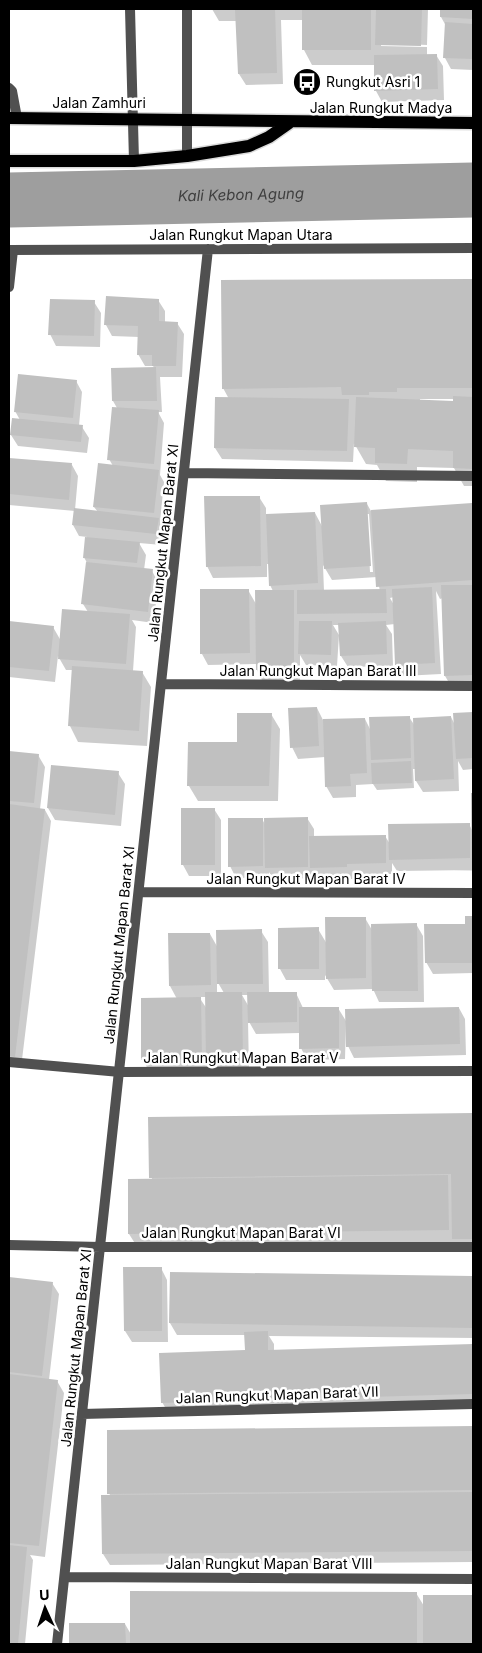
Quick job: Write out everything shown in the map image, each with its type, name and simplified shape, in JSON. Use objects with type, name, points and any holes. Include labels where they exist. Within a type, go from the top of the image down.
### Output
[{"type":"main road","name":"Jalan Zamhuri","points":[[13,118],[188,118]]},
{"type":"main road","name":"Jalan Rungkut Madya","points":[[188,118],[289,123],[473,123]]},
{"type":"main road","points":[[9,161],[134,161],[187,156],[248,146],[269,137],[289,123]]},
{"type":"street","points":[[130,9],[134,161]]},
{"type":"street","points":[[187,9],[187,156]]},
{"type":"street","points":[[9,88],[12,91],[13,118]]},
{"type":"street","name":"Jalan Rungkut Mapan Utara","points":[[11,250],[473,248]]},
{"type":"street","name":"Jalan Rungkut Mapan Barat XI","points":[[57,1644],[208,249]]},
{"type":"street","points":[[9,287],[11,250]]},
{"type":"street","points":[[184,474],[473,476]]},
{"type":"street","name":"Jalan Rungkut Mapan Barat III","points":[[162,684],[473,686]]},
{"type":"street","name":"Jalan Rungkut Mapan Barat IV","points":[[139,892],[473,893]]},
{"type":"street","name":"Jalan Rungkut Mapan Barat V","points":[[9,1062],[120,1072],[473,1071]]},
{"type":"street","name":"Jalan Rungkut Mapan Barat VI","points":[[9,1245],[101,1247],[473,1246]]},
{"type":"street","name":"Jalan Rungkut Mapan Barat VII","points":[[82,1414],[473,1404]]},
{"type":"street","name":"Jalan Rungkut Mapan Barat VIII","points":[[65,1577],[473,1579]]},
{"type":"building","points":[[275,9],[277,73],[238,74],[235,10]]},
{"type":"building","points":[[302,9],[371,9],[371,50],[302,50]]},
{"type":"building","points":[[376,9],[422,9],[421,46],[375,45]]},
{"type":"building","points":[[440,9],[473,9],[473,19],[440,17]]},
{"type":"building","points":[[445,22],[473,24],[473,59],[443,58]]},
{"type":"building","points":[[437,54],[438,89],[374,91],[374,55]]},
{"type":"building","points":[[473,279],[473,388],[397,388],[397,392],[369,392],[369,395],[342,395],[341,387],[222,389],[221,280]]},
{"type":"building","points":[[106,296],[159,299],[159,321],[178,322],[176,366],[152,366],[152,355],[137,355],[138,326],[104,325]]},
{"type":"building","points":[[50,299],[95,300],[94,336],[48,335]]},
{"type":"building","points":[[156,367],[157,401],[112,401],[111,368]]},
{"type":"building","points":[[18,374],[77,380],[73,418],[14,412]]},
{"type":"building","points":[[453,396],[473,397],[473,469],[453,468],[453,451],[408,449],[407,464],[375,463],[375,448],[354,447],[356,397],[453,401]]},
{"type":"building","points":[[215,397],[349,399],[347,451],[214,448]]},
{"type":"building","points":[[112,407],[159,410],[154,464],[107,460]]},
{"type":"building","points":[[12,418],[83,425],[81,442],[10,435]]},
{"type":"building","points":[[9,458],[72,463],[69,500],[9,494]]},
{"type":"building","points":[[98,463],[159,470],[154,513],[93,507]]},
{"type":"building","points":[[204,496],[260,496],[261,566],[206,567]]},
{"type":"building","points":[[367,502],[371,566],[324,569],[320,505]]},
{"type":"building","points":[[472,503],[473,580],[376,587],[371,510]]},
{"type":"building","points":[[74,508],[159,518],[156,534],[72,525]]},
{"type":"building","points":[[315,512],[318,583],[269,586],[266,514]]},
{"type":"building","points":[[85,537],[140,542],[137,563],[83,558]]},
{"type":"building","points":[[86,562],[153,569],[148,612],[81,604]]},
{"type":"building","points":[[441,585],[473,585],[473,675],[444,676]]},
{"type":"building","points":[[432,587],[435,663],[395,665],[392,589]]},
{"type":"building","points":[[200,589],[249,589],[250,653],[200,654]]},
{"type":"building","points":[[386,589],[387,613],[297,614],[297,590]]},
{"type":"building","points":[[255,590],[294,590],[294,671],[256,670]]},
{"type":"building","points":[[62,609],[130,614],[126,664],[58,659]]},
{"type":"building","points":[[9,621],[54,626],[49,671],[9,667]]},
{"type":"building","points":[[299,621],[332,621],[331,655],[298,654]]},
{"type":"building","points":[[386,621],[387,654],[340,656],[338,623]]},
{"type":"building","points":[[72,666],[143,671],[139,731],[68,726]]},
{"type":"building","points":[[317,707],[319,746],[290,748],[288,708]]},
{"type":"building","points":[[473,712],[473,758],[456,759],[453,713]]},
{"type":"building","points":[[237,713],[272,713],[269,786],[187,786],[188,742],[237,742]]},
{"type":"building","points":[[410,716],[411,758],[371,760],[369,717]]},
{"type":"building","points":[[451,716],[454,779],[415,781],[413,718]]},
{"type":"building","points":[[365,718],[367,773],[350,774],[351,786],[325,787],[323,719]]},
{"type":"building","points":[[9,751],[39,754],[34,803],[9,801]]},
{"type":"building","points":[[411,761],[412,783],[372,784],[371,763]]},
{"type":"building","points":[[51,765],[119,771],[115,815],[47,808]]},
{"type":"building","points":[[471,793],[473,793],[473,879],[472,879]]},
{"type":"building","points":[[9,804],[45,809],[15,1057],[9,1056]]},
{"type":"building","points":[[181,808],[215,808],[215,865],[181,865]]},
{"type":"building","points":[[308,817],[308,867],[265,868],[264,818]]},
{"type":"building","points":[[228,818],[263,818],[263,866],[228,867]]},
{"type":"building","points":[[470,823],[470,858],[389,860],[388,824]]},
{"type":"building","points":[[386,835],[386,863],[347,864],[347,867],[310,868],[309,836]]},
{"type":"building","points":[[465,916],[473,916],[473,963],[425,963],[424,924],[465,924]]},
{"type":"building","points":[[325,917],[366,917],[366,978],[326,979]]},
{"type":"building","points":[[417,923],[418,991],[372,991],[371,924]]},
{"type":"building","points":[[319,927],[319,969],[278,969],[278,928]]},
{"type":"building","points":[[262,929],[263,984],[217,984],[216,930]]},
{"type":"building","points":[[168,933],[210,933],[211,985],[169,986]]},
{"type":"building","points":[[205,992],[242,992],[243,1060],[206,1061]]},
{"type":"building","points":[[247,992],[297,992],[297,1022],[248,1023]]},
{"type":"building","points":[[201,997],[202,1059],[141,1060],[141,998]]},
{"type":"building","points":[[299,1007],[339,1007],[339,1048],[299,1049]]},
{"type":"building","points":[[459,1007],[460,1044],[346,1047],[345,1009]]},
{"type":"building","points":[[473,1113],[473,1239],[452,1239],[451,1174],[149,1178],[148,1117]]},
{"type":"building","points":[[448,1175],[449,1230],[128,1234],[128,1179]]},
{"type":"building","points":[[123,1267],[162,1267],[162,1331],[124,1331]]},
{"type":"building","points":[[170,1272],[473,1276],[473,1328],[169,1323]]},
{"type":"building","points":[[9,1277],[53,1282],[42,1376],[9,1372]]},
{"type":"building","points":[[268,1331],[268,1350],[473,1344],[473,1394],[161,1403],[159,1353],[245,1350],[244,1332]]},
{"type":"building","points":[[9,1374],[58,1380],[39,1546],[9,1543]]},
{"type":"building","points":[[473,1426],[473,1490],[107,1494],[107,1430]]},
{"type":"building","points":[[473,1492],[473,1551],[102,1554],[101,1495]]},
{"type":"building","points":[[9,1545],[27,1547],[18,1644],[9,1644]]},
{"type":"building","points":[[130,1591],[417,1592],[417,1644],[130,1644]]},
{"type":"building","points":[[423,1595],[473,1595],[473,1644],[423,1644]]},
{"type":"building","points":[[69,1623],[125,1623],[126,1644],[69,1644]]},
{"type":"waterway","name":"Kali Kebon Agung","points":[[9,200],[473,190]]},
{"type":"place","name":"Rungkut Asri 1","points":[[307,82]]}]
